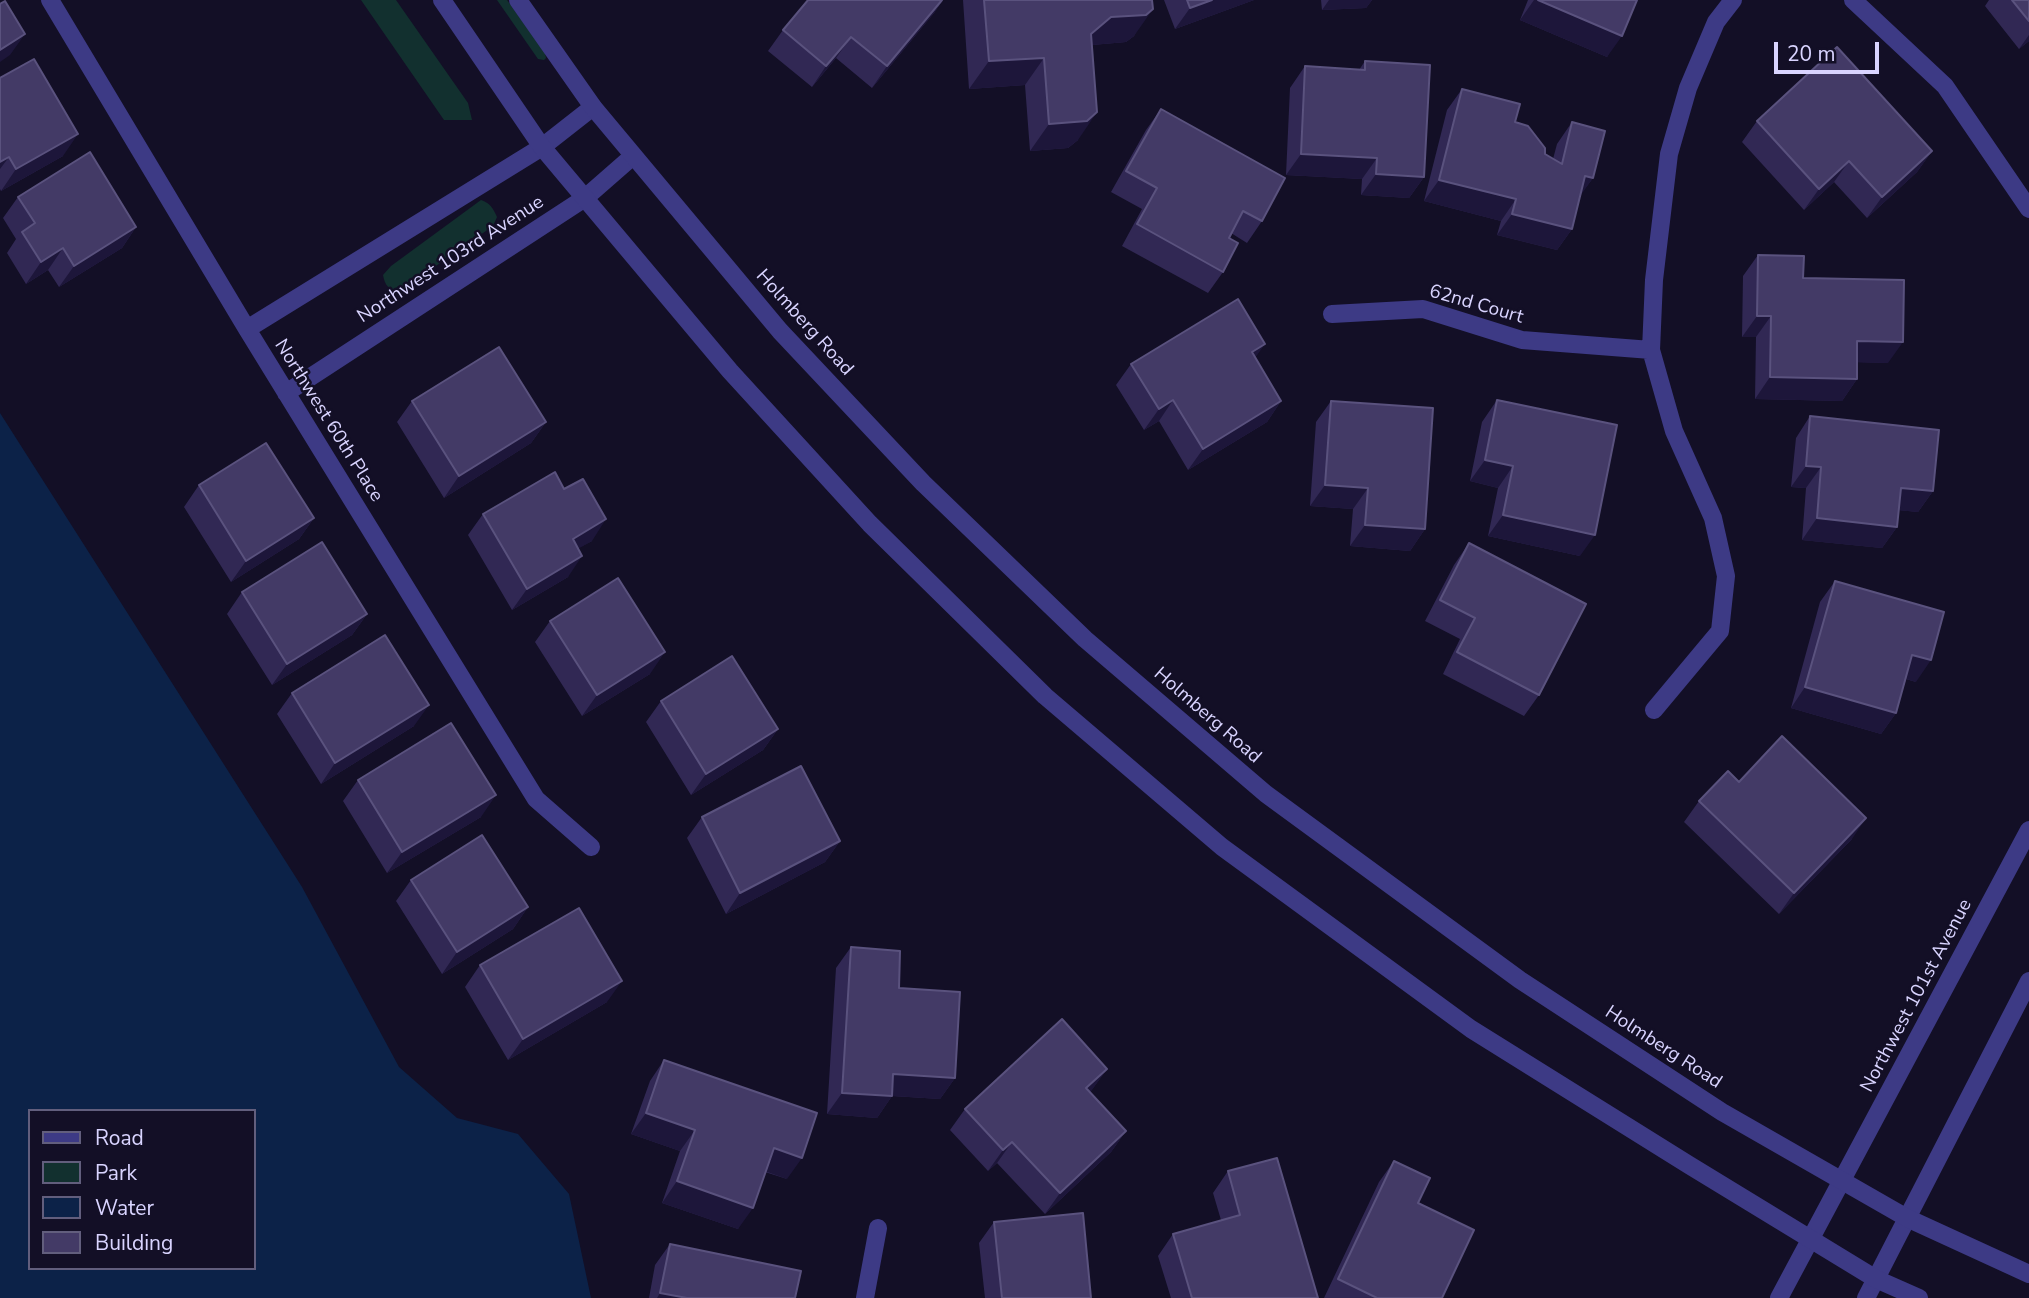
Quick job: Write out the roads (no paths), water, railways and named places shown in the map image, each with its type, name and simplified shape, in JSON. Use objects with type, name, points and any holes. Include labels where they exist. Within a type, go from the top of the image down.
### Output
[{"type":"street","name":"Northwest 60th Place","points":[[50,0],[247,329],[536,799],[591,848]]},
{"type":"street","points":[[442,0],[542,148],[730,371],[870,524],[1045,696],[1222,847],[1471,1029],[1876,1279],[1919,1298]]},
{"type":"street","name":"Holmberg Road","points":[[518,0],[593,107],[780,331],[923,483],[1085,639],[1266,794],[1520,980],[1722,1112],[1907,1218],[2029,1274]]},
{"type":"street","points":[[1654,710],[1720,631],[1726,576],[1713,518],[1674,431],[1651,350],[1654,280],[1670,154],[1688,88],[1716,22],[1733,0]]},
{"type":"street","points":[[1853,0],[1945,86],[2029,209]]},
{"type":"street","points":[[247,329],[542,148],[593,107]]},
{"type":"street","name":"Northwest 103rd Avenue","points":[[286,393],[585,198],[634,156]]},
{"type":"street","name":"62nd Court","points":[[1332,314],[1423,309],[1522,340],[1651,350]]},
{"type":"street","name":"Northwest 101st Avenue","points":[[1842,1181],[2029,831]]},
{"type":"street","points":[[1866,1298],[2029,981]]},
{"type":"street","points":[[1779,1298],[1842,1181]]},
{"type":"street","points":[[865,1298],[878,1228]]},
{"type":"water","points":[[0,413],[302,887],[399,1067],[457,1118],[518,1134],[569,1194],[591,1298],[0,1298]]}]
